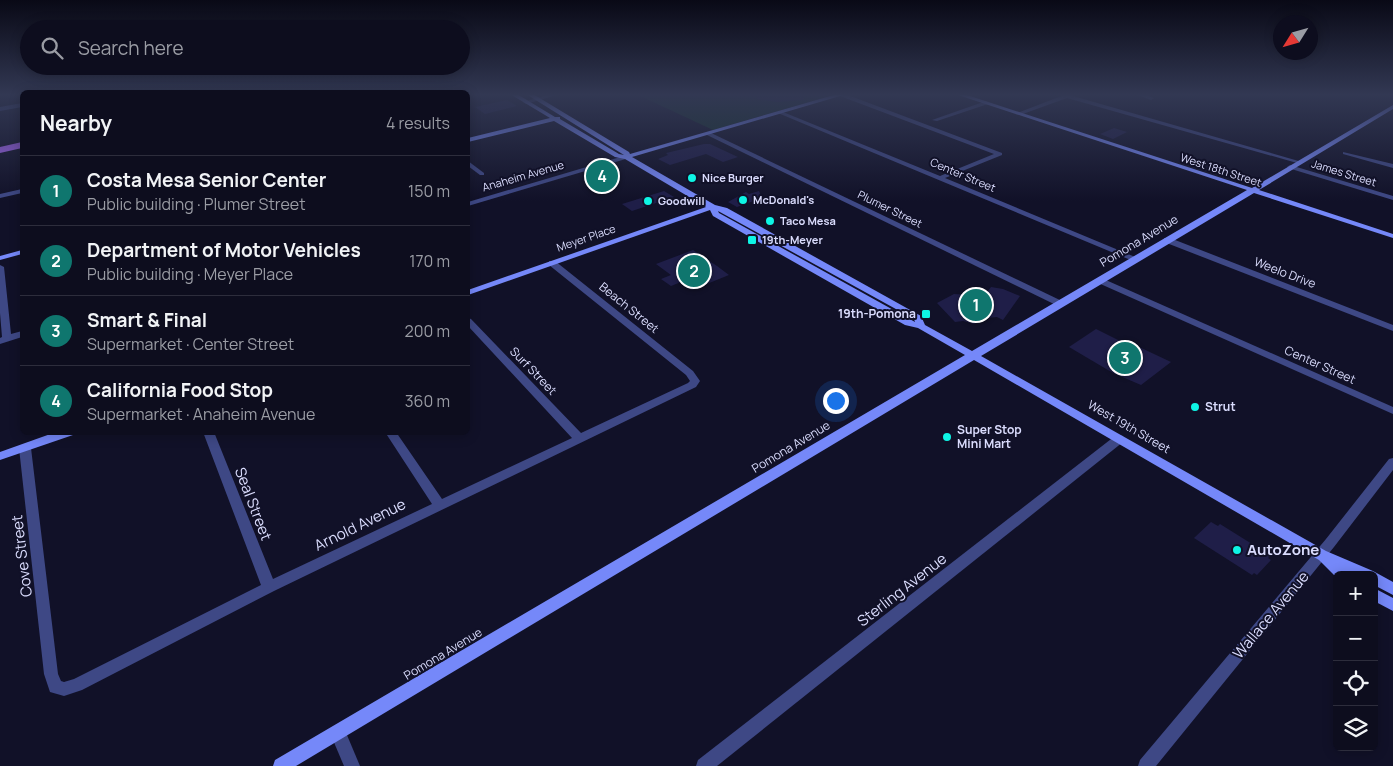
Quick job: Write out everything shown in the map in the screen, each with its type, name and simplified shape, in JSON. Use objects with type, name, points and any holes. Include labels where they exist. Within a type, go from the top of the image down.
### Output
[{"type":"main road","points":[[0,145],[20,141]]},
{"type":"main road","points":[[0,150],[20,145]]},
{"type":"street","points":[[470,139],[508,130]]},
{"type":"street","name":"West 19th Street","points":[[573,130],[617,156],[627,157],[712,207],[716,214],[908,323],[921,326],[1321,555],[1359,571]]},
{"type":"street","name":"West 19th Street","points":[[589,130],[627,153],[627,157]]},
{"type":"street","name":"Anaheim Avenue","points":[[470,203],[724,130]]},
{"type":"street","name":"Center Street","points":[[822,130],[1136,259]]},
{"type":"street","points":[[935,130],[1000,154],[940,178]]},
{"type":"street","name":"West 18th Street","points":[[1066,130],[1393,236]]},
{"type":"street","points":[[1188,130],[1299,162]]},
{"type":"street","name":"Pomona Avenue","points":[[281,766],[1354,130]]},
{"type":"street","name":"Plumer Street","points":[[709,134],[1062,304]]},
{"type":"street","points":[[1345,153],[1393,166]]},
{"type":"street","points":[[470,164],[482,174]]},
{"type":"street","name":"James Street","points":[[1290,167],[1393,198]]},
{"type":"street","points":[[0,196],[20,191]]},
{"type":"street","name":"Meyer Place","points":[[470,292],[712,207]]},
{"type":"street","name":"Weelo Drive","points":[[1167,240],[1393,328]]},
{"type":"street","points":[[0,258],[20,253]]},
{"type":"street","name":"Beach Street","points":[[552,263],[690,373]]},
{"type":"street","points":[[0,267],[4,340],[20,335]]},
{"type":"street","name":"Center Street","points":[[1099,280],[1393,411]]},
{"type":"street","name":"Surf Street","points":[[470,323],[580,438]]},
{"type":"street","name":"Arnold Avenue","points":[[51,660],[51,674],[55,687],[64,689],[77,685],[268,587],[692,385],[695,381],[690,373]]},
{"type":"street","points":[[0,456],[60,435]]},
{"type":"street","name":"Seal Street","points":[[209,435],[268,587]]},
{"type":"street","points":[[392,435],[439,504]]},
{"type":"street","name":"Sterling Avenue","points":[[704,766],[1119,439]]},
{"type":"street","name":"Cove Street","points":[[25,448],[51,660]]},
{"type":"street","name":"Wallace Avenue","points":[[1146,766],[1321,555],[1393,462]]},
{"type":"street","name":"West 19th Street","points":[[1321,555],[1338,571]]},
{"type":"street","points":[[1378,580],[1393,589]]},
{"type":"street","points":[[1378,596],[1393,605]]},
{"type":"street","points":[[338,733],[352,766]]},
{"type":"building","points":[[1110,130],[1127,132],[1113,139],[1100,134]]},
{"type":"building","points":[[710,144],[738,157],[723,162],[706,154],[670,165],[658,159],[668,155],[666,153]]},
{"type":"building","name":"Goodwill","points":[[664,191],[674,197],[632,211],[622,204]]},
{"type":"building","name":"McDonald's","points":[[759,191],[762,198],[737,207],[728,202],[746,192],[749,194]]},
{"type":"building","points":[[693,250],[729,275],[692,290],[681,282],[671,286],[661,279],[671,275],[656,264]]},
{"type":"building","points":[[991,287],[1003,289],[1020,296],[1003,320],[997,317],[986,318],[974,324],[963,321],[955,322],[937,303],[954,294],[984,296]]},
{"type":"building","points":[[1096,329],[1134,348],[1137,346],[1171,362],[1141,385],[1113,373],[1069,347]]},
{"type":"building","name":"AutoZone","points":[[1211,522],[1218,526],[1220,524],[1252,544],[1270,556],[1268,558],[1271,560],[1257,575],[1254,573],[1252,575],[1194,538]]},
{"type":"place","name":"California Food Stop","points":[[602,176]]},
{"type":"place","name":"Nice Burger","points":[[692,178]]},
{"type":"place","name":"McDonald's","points":[[743,200]]},
{"type":"place","name":"Goodwill","points":[[648,201]]},
{"type":"place","name":"Taco Mesa","points":[[770,221]]},
{"type":"place","name":"19th-Meyer","points":[[752,240]]},
{"type":"place","name":"Department of Motor Vehicles","points":[[694,271]]},
{"type":"place","name":"Costa Mesa Senior Center","points":[[976,305]]},
{"type":"place","name":"19th-Pomona","points":[[926,314]]},
{"type":"place","name":"Smart & Final","points":[[1125,358]]},
{"type":"place","name":"Strut","points":[[1195,407]]},
{"type":"place","name":"Super Stop Mini Mart","points":[[947,437]]},
{"type":"place","name":"AutoZone","points":[[1237,550]]}]
